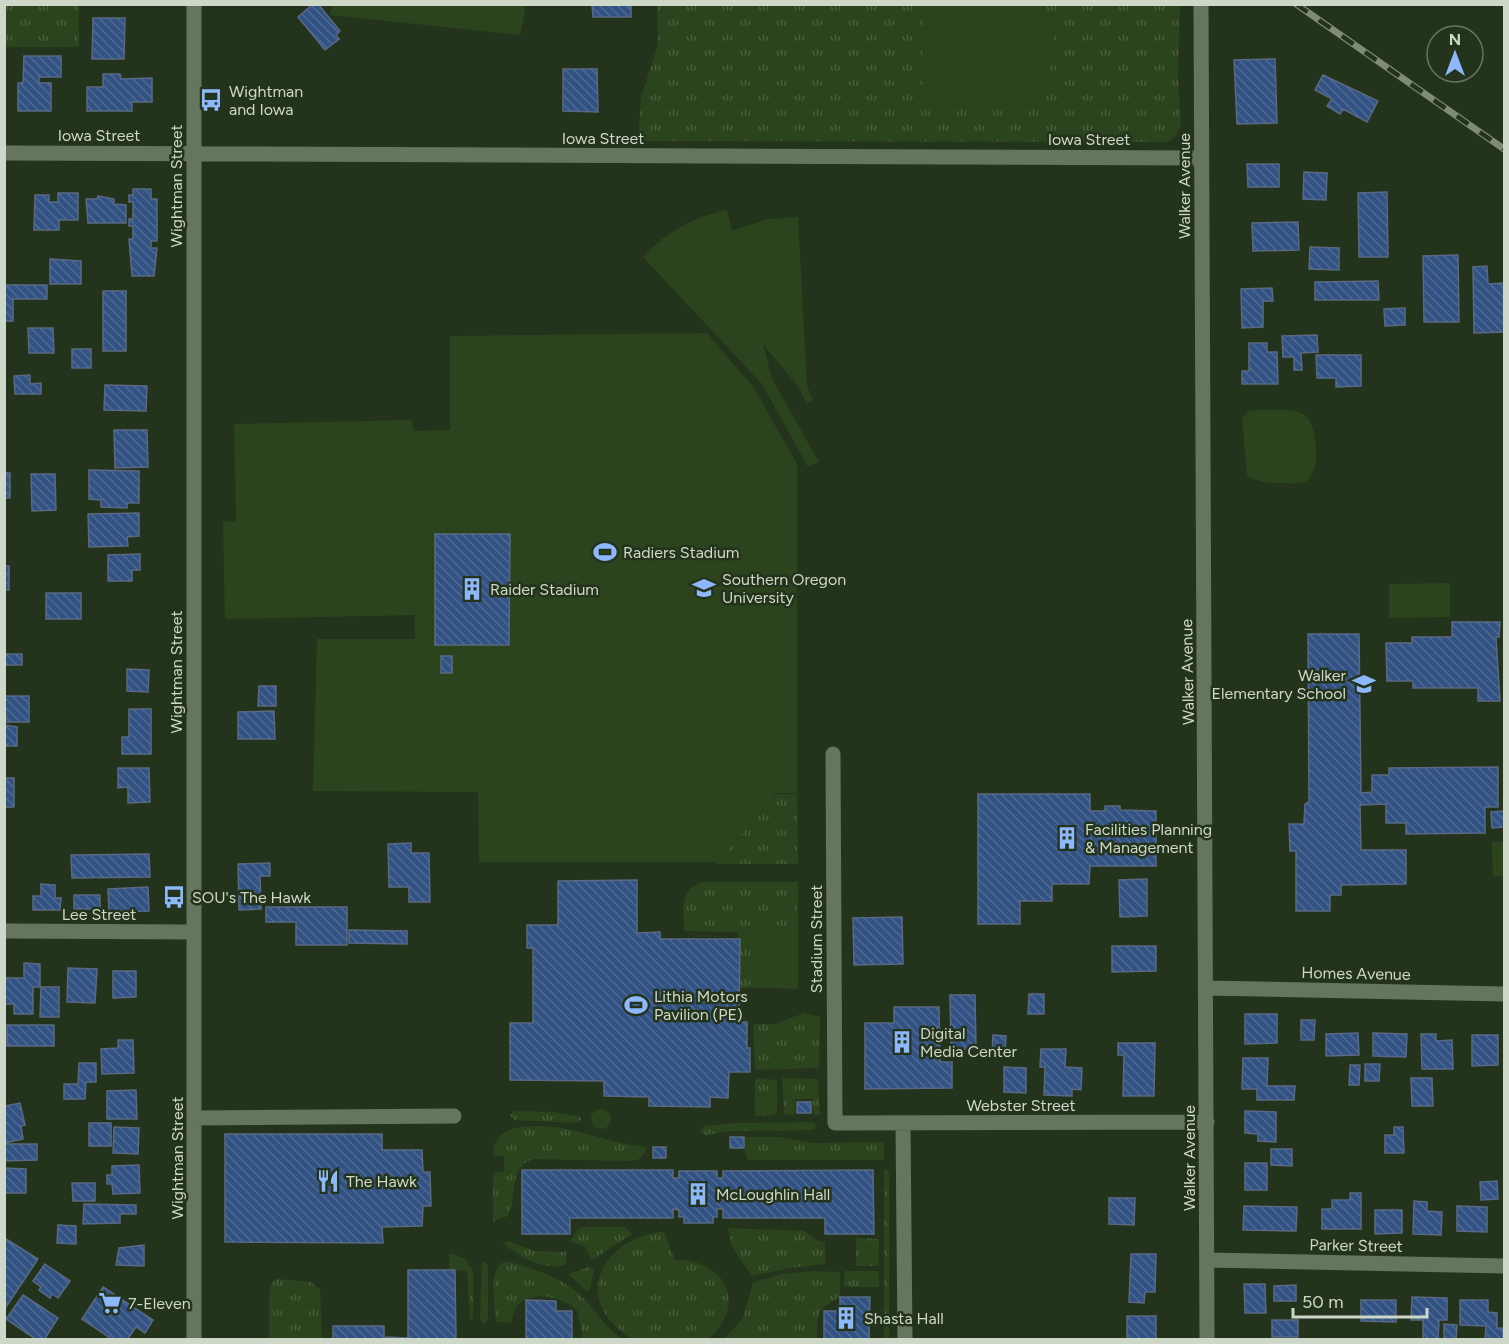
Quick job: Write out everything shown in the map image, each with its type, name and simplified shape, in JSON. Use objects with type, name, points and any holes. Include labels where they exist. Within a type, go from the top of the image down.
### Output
[{"type":"street","name":"Wightman Street","points":[[194,4],[194,1340]]},
{"type":"street","name":"Walker Avenue","points":[[1201,4],[1207,1340]]},
{"type":"street","name":"Iowa Street","points":[[4,153],[1202,158]]},
{"type":"street","name":"Stadium Street","points":[[833,754],[835,1123]]},
{"type":"street","name":"Lee Street","points":[[4,931],[194,932]]},
{"type":"street","name":"Homes Avenue","points":[[1206,988],[1504,994]]},
{"type":"street","points":[[195,1118],[454,1116]]},
{"type":"street","name":"Webster Street","points":[[835,1123],[1207,1122]]},
{"type":"street","points":[[903,1123],[905,1340]]},
{"type":"street","name":"Parker Street","points":[[1207,1260],[1504,1266]]},
{"type":"green space","points":[[331,4],[526,5],[520,35],[330,15]]},
{"type":"green space","points":[[4,5],[79,5],[79,47],[5,47]]},
{"type":"green space","points":[[657,5],[1180,5],[1178,78],[1181,125],[1176,136],[1167,142],[638,141],[641,97],[658,45]]},
{"type":"green space","points":[[923,5],[1037,5],[1051,29],[1053,55],[1046,81],[1033,105],[930,105],[922,95]]},
{"type":"green space","points":[[727,210],[732,231],[768,219],[798,217],[807,386],[813,401],[806,404],[800,389],[763,344],[772,379],[819,462],[808,467],[762,384],[643,257],[661,240],[681,227],[702,217]]},
{"type":"green space","name":"Radiers Stadium","points":[[707,333],[754,388],[797,464],[797,793],[777,793],[717,862],[479,862],[478,792],[313,791],[317,639],[415,639],[415,615],[225,619],[223,522],[236,521],[234,424],[412,420],[413,431],[450,430],[450,336]]},
{"type":"green space","points":[[1250,410],[1289,411],[1301,413],[1307,417],[1316,444],[1315,465],[1309,479],[1300,483],[1273,483],[1259,481],[1247,475],[1242,418]]},
{"type":"green space","points":[[1450,583],[1450,617],[1389,618],[1389,584]]},
{"type":"green space","points":[[777,794],[797,794],[798,864],[715,864]]},
{"type":"green space","points":[[1492,842],[1504,842],[1504,876],[1493,876]]},
{"type":"green space","points":[[703,882],[798,882],[798,929],[759,929],[758,988],[740,988],[738,932],[684,931],[686,895],[695,885]]},
{"type":"green space","points":[[759,929],[798,929],[798,989],[758,988]]},
{"type":"green space","points":[[804,1013],[820,1017],[819,1068],[755,1070],[753,1024],[775,1024]]},
{"type":"green space","points":[[755,1078],[777,1080],[777,1112],[774,1115],[755,1116]]},
{"type":"green space","points":[[782,1078],[818,1079],[820,1115],[813,1115],[813,1099],[795,1099],[795,1115],[784,1114]]},
{"type":"green space","points":[[601,1109],[608,1112],[611,1119],[608,1126],[601,1129],[594,1126],[591,1119],[594,1112]]},
{"type":"green space","points":[[514,1111],[553,1112],[580,1117],[581,1120],[577,1123],[514,1120],[510,1115]]},
{"type":"green space","points":[[813,1122],[817,1126],[813,1130],[732,1131],[705,1135],[700,1132],[704,1126],[737,1123]]},
{"type":"green space","points":[[526,1126],[544,1126],[646,1147],[645,1152],[639,1159],[631,1161],[533,1159],[520,1169],[516,1176],[508,1216],[493,1221],[493,1173],[504,1172],[504,1156],[493,1156],[494,1146],[503,1133],[510,1130]]},
{"type":"green space","points":[[744,1137],[780,1137],[812,1143],[884,1142],[884,1160],[748,1160]]},
{"type":"green space","points":[[884,1170],[889,1170],[889,1340],[884,1339]]},
{"type":"green space","points":[[625,1227],[632,1234],[592,1260],[585,1247],[570,1241],[578,1229]]},
{"type":"green space","points":[[728,1228],[804,1231],[816,1240],[825,1242],[825,1264],[752,1276],[732,1247]]},
{"type":"green space","points":[[664,1232],[675,1260],[693,1262],[707,1267],[726,1286],[729,1299],[727,1312],[720,1326],[708,1339],[660,1341],[634,1339],[614,1325],[600,1304],[598,1288],[601,1274],[608,1260],[633,1240],[648,1234]]},
{"type":"green space","points":[[856,1238],[879,1239],[879,1266],[856,1266]]},
{"type":"green space","points":[[502,1242],[511,1242],[535,1251],[566,1252],[566,1264],[550,1266],[532,1262]]},
{"type":"green space","points":[[449,1253],[466,1259],[473,1272],[473,1318],[470,1320],[467,1271],[449,1270]]},
{"type":"green space","points":[[482,1262],[488,1267],[488,1320],[484,1324],[480,1319]]},
{"type":"green space","points":[[504,1262],[541,1272],[561,1281],[579,1294],[622,1339],[583,1339],[577,1310],[559,1299],[548,1297],[528,1298],[514,1311],[512,1323],[497,1322],[494,1279],[499,1266]]},
{"type":"green space","points":[[589,1267],[594,1270],[590,1289],[587,1291],[568,1274]]},
{"type":"green space","points":[[813,1271],[840,1272],[840,1297],[827,1305],[820,1313],[817,1323],[817,1339],[724,1339],[743,1318],[753,1283],[781,1274]]},
{"type":"green space","points":[[845,1271],[879,1271],[879,1287],[844,1287]]},
{"type":"green space","points":[[277,1279],[311,1282],[320,1290],[322,1339],[269,1339],[269,1291],[273,1281]]},
{"type":"building","points":[[313,4],[318,4],[340,31],[336,35],[339,39],[325,50],[298,17]]},
{"type":"building","points":[[592,4],[631,4],[631,17],[593,17]]},
{"type":"building","points":[[93,18],[125,18],[124,59],[92,59]]},
{"type":"building","points":[[24,56],[61,56],[61,77],[39,77],[39,83],[51,83],[51,111],[18,111],[18,83],[23,83]]},
{"type":"building","points":[[1275,59],[1277,123],[1237,124],[1234,60]]},
{"type":"building","points":[[563,69],[597,69],[598,112],[563,111]]},
{"type":"building","points":[[103,74],[120,74],[121,79],[152,78],[152,102],[132,102],[132,111],[87,111],[87,87],[103,87]]},
{"type":"building","points":[[1323,75],[1378,101],[1367,122],[1343,109],[1340,114],[1327,106],[1332,99],[1315,90]]},
{"type":"building","points":[[1247,164],[1279,164],[1279,187],[1248,187]]},
{"type":"building","points":[[1304,172],[1327,173],[1326,200],[1303,199]]},
{"type":"building","points":[[133,189],[151,189],[151,199],[157,199],[157,241],[151,241],[151,248],[157,248],[154,276],[132,276],[129,239],[133,239],[133,226],[129,226],[129,219],[133,219],[133,202],[129,202],[129,195],[133,195]]},
{"type":"building","points":[[1387,192],[1388,257],[1359,257],[1358,193]]},
{"type":"building","points":[[58,193],[78,193],[78,220],[59,220],[59,230],[34,230],[35,195],[49,195],[49,202],[58,202]]},
{"type":"building","points":[[98,196],[114,199],[114,204],[126,205],[126,223],[88,223],[86,199],[97,199]]},
{"type":"building","points":[[1298,222],[1299,250],[1253,251],[1252,223]]},
{"type":"building","points":[[1310,247],[1339,248],[1339,270],[1309,269]]},
{"type":"building","points":[[1458,255],[1459,322],[1424,322],[1423,256]]},
{"type":"building","points":[[50,259],[81,261],[81,284],[50,284]]},
{"type":"building","points":[[1487,266],[1488,284],[1504,283],[1504,332],[1474,333],[1473,267]]},
{"type":"building","points":[[1378,281],[1379,300],[1315,300],[1315,282]]},
{"type":"building","points":[[4,285],[47,285],[47,299],[13,299],[13,321],[4,321]]},
{"type":"building","points":[[1272,288],[1273,301],[1263,301],[1263,327],[1242,328],[1241,289]]},
{"type":"building","points":[[103,291],[126,291],[126,351],[103,351]]},
{"type":"building","points":[[1405,308],[1405,325],[1385,326],[1384,309]]},
{"type":"building","points":[[28,328],[53,328],[54,353],[29,353]]},
{"type":"building","points":[[1317,335],[1318,352],[1301,353],[1302,370],[1294,370],[1294,357],[1283,357],[1282,336]]},
{"type":"building","points":[[1249,343],[1267,343],[1267,352],[1277,352],[1278,384],[1242,384],[1242,371],[1249,371]]},
{"type":"building","points":[[72,349],[91,349],[91,368],[72,368]]},
{"type":"building","points":[[1316,355],[1361,355],[1361,386],[1336,387],[1336,378],[1317,378]]},
{"type":"building","points":[[30,375],[30,384],[41,383],[41,394],[15,394],[14,376]]},
{"type":"building","points":[[105,385],[147,386],[146,411],[104,410]]},
{"type":"building","points":[[114,430],[147,430],[148,467],[115,468]]},
{"type":"building","points":[[89,470],[139,471],[139,503],[127,503],[127,508],[101,507],[101,500],[89,499]]},
{"type":"building","points":[[4,473],[10,473],[10,498],[4,498]]},
{"type":"building","points":[[31,474],[55,474],[56,510],[32,511]]},
{"type":"building","points":[[139,513],[139,536],[127,537],[128,546],[89,547],[88,514]]},
{"type":"building","name":"Raider Stadium","points":[[435,534],[510,534],[509,645],[435,645]]},
{"type":"building","points":[[140,554],[140,570],[132,570],[132,581],[108,581],[108,555]]},
{"type":"building","points":[[4,566],[9,566],[9,590],[4,590]]},
{"type":"building","points":[[46,593],[81,593],[81,619],[46,619]]},
{"type":"building","points":[[1452,622],[1500,622],[1499,637],[1496,637],[1500,701],[1478,701],[1478,688],[1413,688],[1413,681],[1387,681],[1386,643],[1412,643],[1412,637],[1452,637]]},
{"type":"building","points":[[1308,634],[1359,634],[1361,793],[1372,792],[1372,775],[1389,775],[1389,768],[1498,767],[1498,807],[1485,807],[1485,833],[1406,834],[1406,823],[1386,823],[1386,804],[1360,805],[1361,850],[1406,850],[1406,884],[1341,885],[1341,895],[1330,895],[1330,911],[1296,911],[1296,851],[1290,851],[1289,824],[1304,824],[1305,804],[1309,802]]},
{"type":"building","points":[[4,654],[22,654],[22,665],[4,665]]},
{"type":"building","points":[[441,656],[452,656],[452,673],[441,673]]},
{"type":"building","points":[[127,669],[149,670],[148,692],[127,691]]},
{"type":"building","points":[[259,686],[276,686],[276,706],[258,706]]},
{"type":"building","points":[[5,696],[29,696],[29,722],[6,722]]},
{"type":"building","points":[[129,709],[151,709],[151,754],[122,754],[122,737],[129,737]]},
{"type":"building","points":[[274,711],[275,739],[238,739],[238,712]]},
{"type":"building","points":[[4,725],[17,727],[17,746],[4,746]]},
{"type":"building","points":[[118,768],[149,768],[150,802],[128,803],[128,787],[118,788]]},
{"type":"building","points":[[4,778],[14,778],[14,807],[4,807]]},
{"type":"building","name":"Facilities Planning & Management","points":[[978,794],[1090,794],[1090,811],[1105,811],[1105,806],[1120,806],[1120,810],[1156,811],[1156,866],[1090,866],[1089,884],[1052,884],[1052,901],[1020,901],[1020,924],[978,924]]},
{"type":"building","points":[[1504,811],[1504,827],[1492,828],[1491,812]]},
{"type":"building","points":[[411,843],[411,853],[429,853],[430,902],[409,902],[409,887],[389,887],[388,844]]},
{"type":"building","points":[[149,854],[150,877],[72,878],[71,855]]},
{"type":"building","points":[[270,863],[270,876],[260,876],[261,909],[239,910],[238,864]]},
{"type":"building","points":[[1147,879],[1147,916],[1120,917],[1119,880]]},
{"type":"building","name":"Lithia Motors Pavilion (PE)","points":[[637,880],[637,933],[660,932],[660,939],[740,939],[739,1022],[747,1022],[750,1072],[729,1072],[728,1098],[710,1097],[710,1107],[649,1106],[649,1097],[604,1096],[604,1081],[510,1080],[510,1023],[533,1023],[533,948],[527,948],[527,925],[558,925],[558,881]]},
{"type":"building","points":[[41,884],[55,885],[55,898],[61,898],[60,910],[33,910],[33,896],[41,896]]},
{"type":"building","points":[[148,887],[149,911],[109,912],[108,889]]},
{"type":"building","points":[[74,895],[100,895],[100,909],[74,909]]},
{"type":"building","points":[[266,907],[347,907],[347,945],[296,945],[296,922],[266,922]]},
{"type":"building","points":[[902,917],[903,964],[854,965],[853,918]]},
{"type":"building","points":[[349,930],[407,931],[407,944],[349,943]]},
{"type":"building","points":[[1112,946],[1156,946],[1156,971],[1112,972]]},
{"type":"building","points":[[24,963],[40,964],[40,987],[33,987],[33,1014],[14,1014],[14,1004],[4,1004],[4,978],[24,978]]},
{"type":"building","points":[[68,968],[97,969],[95,1003],[67,1002]]},
{"type":"building","points":[[113,971],[136,971],[136,997],[113,998]]},
{"type":"building","points":[[41,987],[59,987],[59,1017],[40,1017]]},
{"type":"building","points":[[1029,994],[1044,994],[1044,1014],[1028,1014]]},
{"type":"building","points":[[950,995],[975,995],[976,1049],[951,1050]]},
{"type":"building","name":"Digital Media Center","points":[[894,1007],[939,1007],[940,1062],[952,1062],[952,1088],[865,1089],[865,1023],[894,1023]]},
{"type":"building","points":[[1245,1014],[1277,1014],[1277,1043],[1245,1044]]},
{"type":"building","points":[[1301,1020],[1315,1020],[1314,1040],[1301,1040]]},
{"type":"building","points":[[7,1025],[54,1025],[54,1046],[7,1046]]},
{"type":"building","points":[[1358,1033],[1359,1055],[1326,1056],[1326,1034]]},
{"type":"building","points":[[1373,1033],[1407,1034],[1406,1057],[1373,1056]]},
{"type":"building","points":[[1421,1034],[1436,1034],[1436,1041],[1452,1040],[1453,1069],[1422,1069]]},
{"type":"building","points":[[993,1035],[1006,1036],[1005,1053],[992,1053]]},
{"type":"building","points":[[1472,1035],[1498,1035],[1498,1065],[1472,1066]]},
{"type":"building","points":[[118,1040],[133,1040],[134,1073],[102,1074],[101,1049],[118,1048]]},
{"type":"building","points":[[1118,1043],[1155,1043],[1154,1096],[1123,1096],[1124,1055],[1118,1055]]},
{"type":"building","points":[[1041,1049],[1066,1049],[1065,1067],[1082,1068],[1081,1090],[1072,1089],[1072,1096],[1044,1095],[1045,1067],[1040,1067]]},
{"type":"building","points":[[1243,1058],[1268,1058],[1267,1086],[1295,1086],[1294,1100],[1257,1100],[1257,1089],[1242,1089]]},
{"type":"building","points":[[79,1063],[96,1063],[96,1082],[86,1082],[85,1099],[64,1099],[64,1084],[78,1084]]},
{"type":"building","points":[[1365,1064],[1380,1064],[1379,1081],[1365,1081]]},
{"type":"building","points":[[1350,1065],[1360,1065],[1359,1085],[1349,1085]]},
{"type":"building","points":[[1004,1067],[1026,1068],[1026,1093],[1004,1092]]},
{"type":"building","points":[[1411,1078],[1432,1078],[1433,1106],[1412,1106]]},
{"type":"building","points":[[136,1090],[137,1119],[107,1119],[107,1091]]},
{"type":"building","points":[[797,1102],[811,1102],[811,1113],[797,1113]]},
{"type":"building","points":[[20,1103],[25,1125],[21,1126],[23,1139],[4,1143],[4,1106]]},
{"type":"building","points":[[1245,1111],[1276,1112],[1276,1142],[1258,1141],[1258,1134],[1245,1133]]},
{"type":"building","points":[[89,1123],[111,1123],[111,1146],[89,1146]]},
{"type":"building","points":[[114,1127],[139,1128],[138,1154],[113,1153]]},
{"type":"building","points":[[1394,1127],[1403,1127],[1404,1153],[1385,1153],[1385,1135],[1394,1135]]},
{"type":"building","name":"The Hawk","points":[[225,1134],[382,1134],[382,1150],[422,1150],[423,1172],[430,1172],[431,1206],[423,1206],[422,1226],[382,1227],[383,1243],[225,1242]]},
{"type":"building","points":[[730,1137],[744,1137],[744,1148],[730,1148]]},
{"type":"building","points":[[4,1144],[37,1144],[37,1160],[4,1161]]},
{"type":"building","points":[[653,1147],[666,1147],[666,1158],[653,1158]]},
{"type":"building","points":[[1271,1149],[1292,1149],[1292,1166],[1271,1165]]},
{"type":"building","points":[[1245,1163],[1267,1163],[1267,1190],[1245,1190]]},
{"type":"building","points":[[139,1165],[140,1193],[113,1194],[112,1184],[107,1184],[107,1175],[112,1175],[112,1166]]},
{"type":"building","points":[[4,1168],[26,1169],[26,1193],[4,1193]]},
{"type":"building","name":"McLoughlin Hall","points":[[522,1170],[673,1170],[673,1178],[679,1178],[679,1171],[717,1171],[717,1178],[723,1178],[723,1171],[873,1170],[874,1234],[825,1234],[825,1218],[723,1218],[723,1209],[717,1209],[717,1217],[713,1217],[713,1223],[684,1223],[684,1217],[679,1217],[679,1210],[673,1209],[673,1218],[570,1218],[570,1234],[522,1234]]},
{"type":"building","points":[[1497,1181],[1498,1199],[1481,1200],[1480,1182]]},
{"type":"building","points":[[72,1183],[95,1183],[95,1201],[73,1201]]},
{"type":"building","points":[[1350,1193],[1361,1193],[1361,1229],[1322,1229],[1322,1209],[1332,1209],[1332,1200],[1350,1200]]},
{"type":"building","points":[[1109,1198],[1135,1198],[1134,1225],[1109,1224]]},
{"type":"building","points":[[1414,1201],[1427,1202],[1427,1211],[1442,1212],[1441,1235],[1413,1234]]},
{"type":"building","points":[[84,1204],[136,1205],[136,1214],[120,1214],[120,1223],[83,1224]]},
{"type":"building","points":[[1244,1206],[1297,1207],[1296,1231],[1243,1230]]},
{"type":"building","points":[[1457,1206],[1487,1207],[1487,1232],[1457,1231]]},
{"type":"building","points":[[1375,1210],[1402,1210],[1402,1233],[1375,1234]]},
{"type":"building","points":[[58,1225],[76,1226],[76,1244],[57,1243]]},
{"type":"building","points":[[6,1239],[38,1259],[4,1310],[4,1242]]},
{"type":"building","points":[[144,1245],[144,1266],[116,1265],[119,1248]]},
{"type":"building","points":[[1131,1254],[1156,1254],[1155,1292],[1145,1292],[1144,1303],[1129,1302]]},
{"type":"building","points":[[45,1264],[70,1281],[58,1298],[52,1294],[50,1298],[39,1290],[41,1287],[33,1281]]},
{"type":"building","points":[[408,1270],[455,1270],[456,1340],[333,1340],[333,1326],[384,1326],[384,1337],[408,1338]]},
{"type":"building","points":[[1244,1284],[1265,1284],[1266,1313],[1245,1313]]},
{"type":"building","points":[[1296,1285],[1296,1301],[1274,1301],[1274,1286]]},
{"type":"building","name":"7-Eleven","points":[[103,1287],[153,1320],[145,1333],[136,1327],[127,1340],[113,1340],[82,1319]]},
{"type":"building","points":[[23,1295],[58,1318],[44,1340],[37,1340],[6,1319]]},
{"type":"building","name":"Shasta Hall","points":[[840,1297],[870,1297],[869,1340],[824,1340],[824,1311],[840,1311]]},
{"type":"building","points":[[1412,1297],[1447,1298],[1447,1320],[1439,1320],[1438,1340],[1423,1340],[1423,1320],[1411,1320]]},
{"type":"building","points":[[526,1300],[556,1301],[556,1311],[572,1311],[572,1340],[526,1340]]},
{"type":"building","points":[[1361,1300],[1396,1300],[1396,1322],[1361,1321]]},
{"type":"building","points":[[1460,1300],[1488,1300],[1488,1312],[1497,1313],[1497,1328],[1503,1328],[1503,1340],[1485,1340],[1486,1326],[1460,1325]]},
{"type":"building","points":[[1127,1316],[1156,1316],[1156,1340],[1127,1340]]},
{"type":"building","points":[[1272,1320],[1298,1320],[1298,1337],[1272,1337]]},
{"type":"building","points":[[1444,1324],[1457,1325],[1456,1340],[1444,1340]]},
{"type":"railway","points":[[1296,4],[1504,149]]},
{"type":"place","name":"Wightman and Iowa","points":[[211,100]]},
{"type":"place","name":"Radiers Stadium","points":[[605,552]]},
{"type":"place","name":"Southern Oregon University","points":[[704,588]]},
{"type":"place","name":"Raider Stadium","points":[[472,589]]},
{"type":"place","name":"Walker Elementary School","points":[[1364,684]]},
{"type":"place","name":"Facilities Planning & Management","points":[[1067,838]]},
{"type":"place","name":"SOU's The Hawk","points":[[174,897]]},
{"type":"place","name":"Lithia Motors Pavilion (PE)","points":[[636,1005]]},
{"type":"place","name":"Digital Media Center","points":[[902,1042]]},
{"type":"place","name":"The Hawk","points":[[328,1181]]},
{"type":"place","name":"McLoughlin Hall","points":[[698,1194]]},
{"type":"place","name":"7-Eleven","points":[[110,1303]]},
{"type":"place","name":"Shasta Hall","points":[[846,1318]]}]
